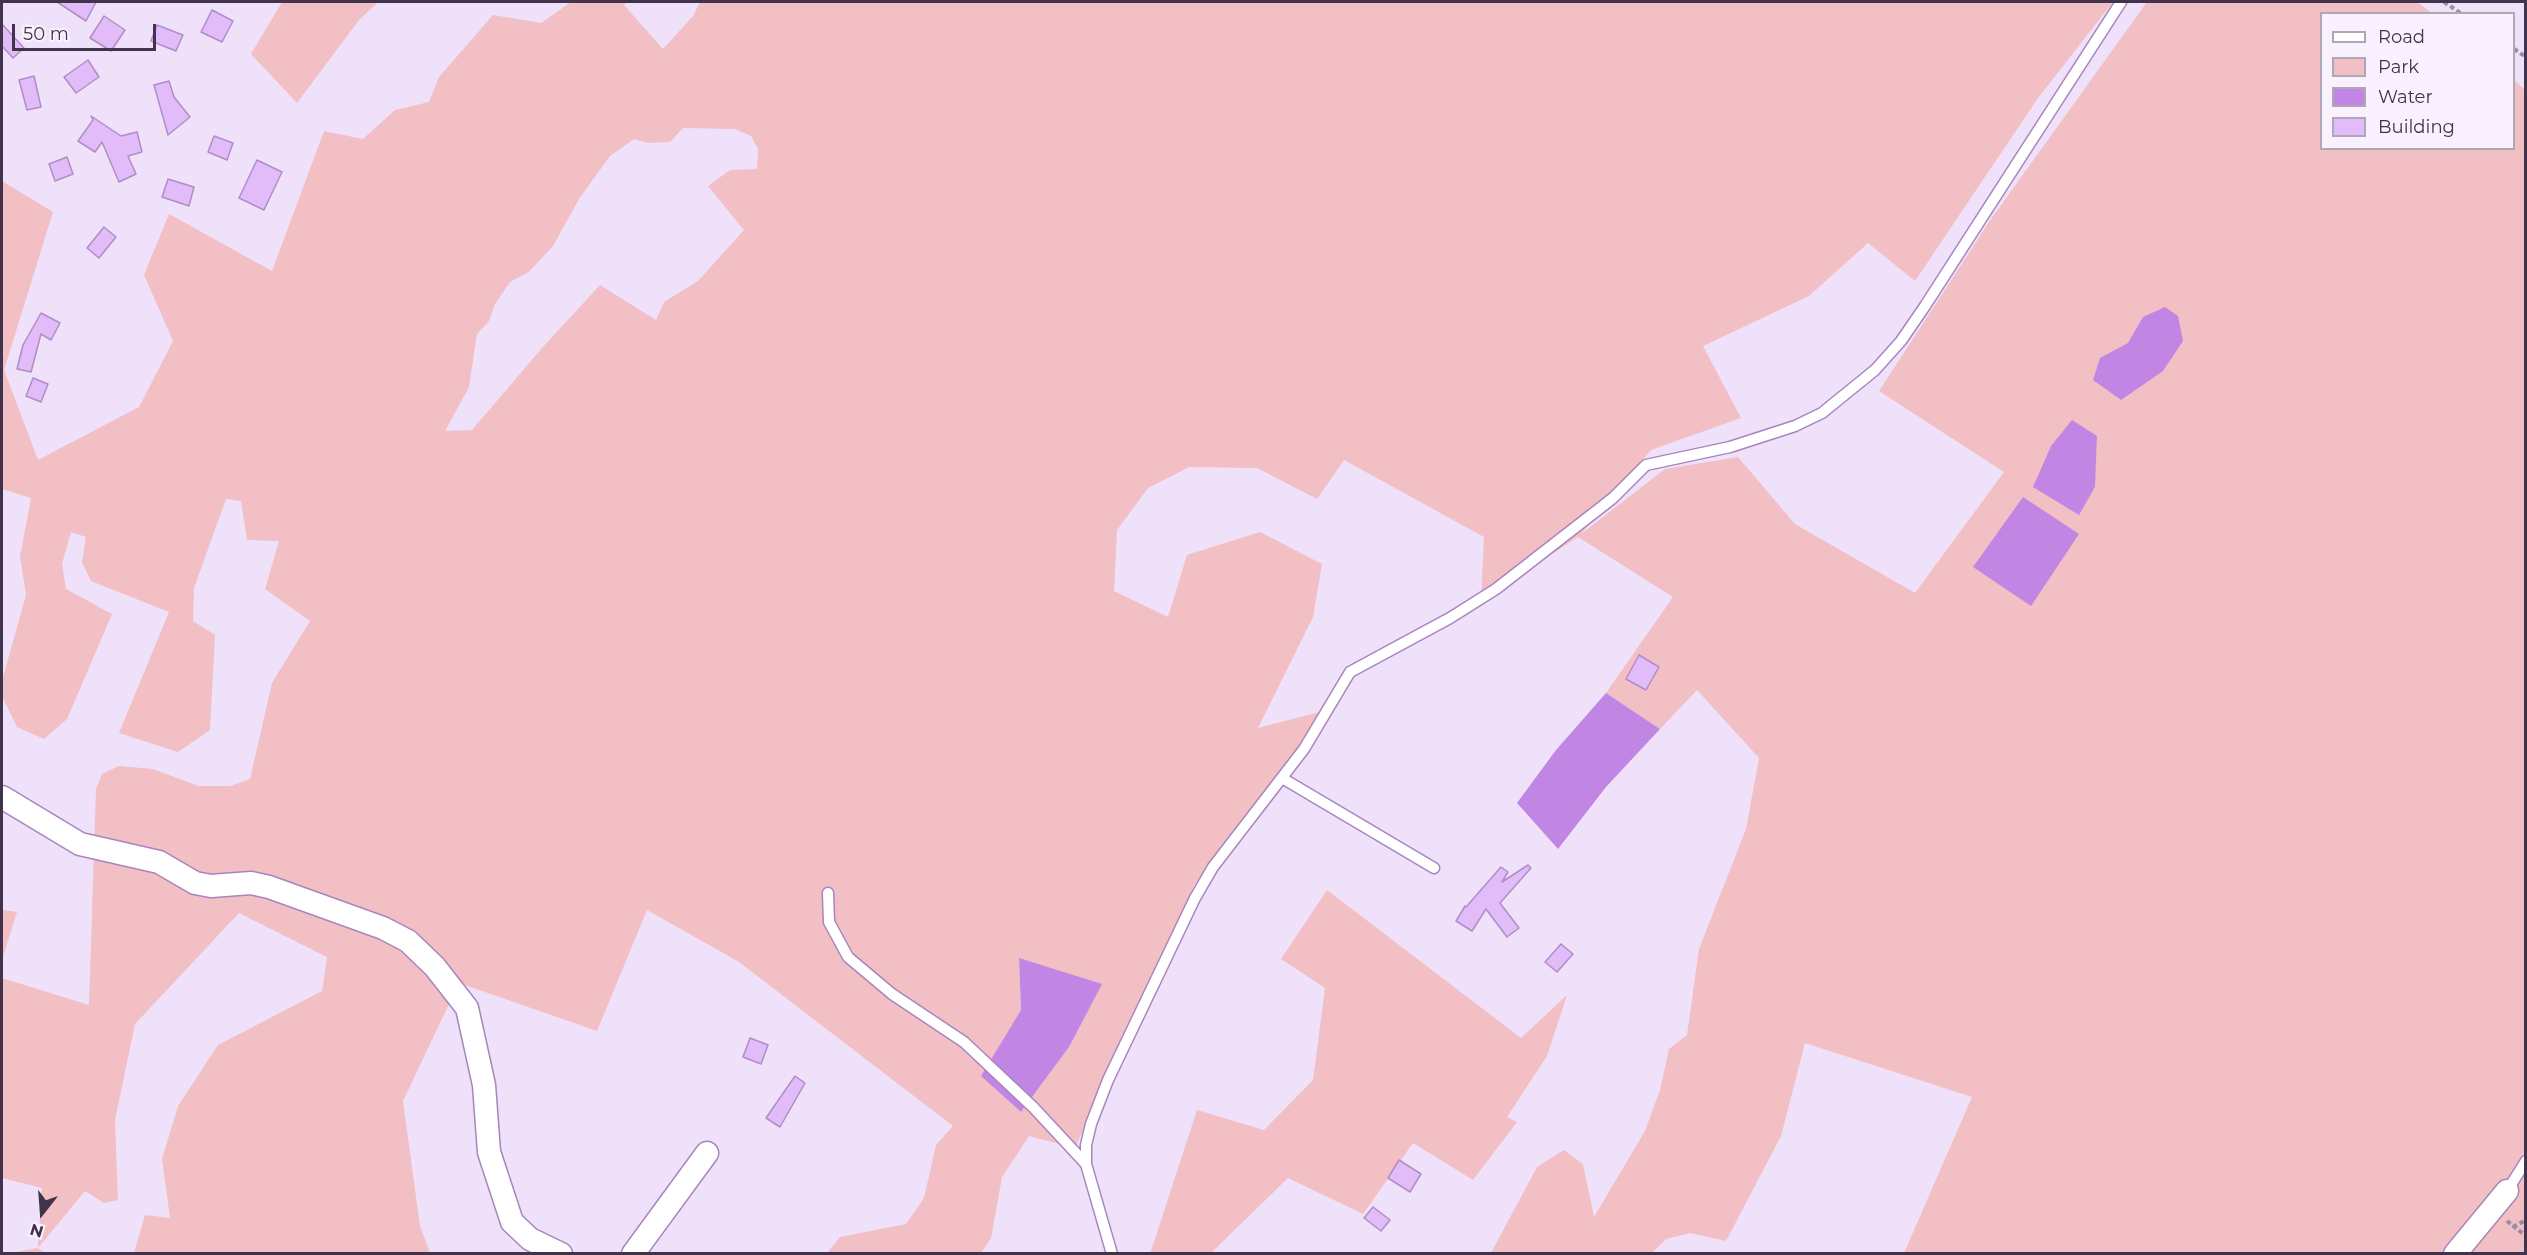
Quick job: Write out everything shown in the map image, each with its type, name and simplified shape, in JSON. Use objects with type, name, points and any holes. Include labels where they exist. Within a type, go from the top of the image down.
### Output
[{"type":"street","points":[[2,797],[81,844],[159,862],[195,883],[211,886],[251,883],[268,886],[383,928],[408,941],[435,967],[467,1008],[483,1085],[489,1152],[512,1222],[530,1239],[561,1254]]},
{"type":"street","points":[[633,1254],[707,1153]]},
{"type":"street","points":[[2455,1254],[2506,1191]]},
{"type":"lane","points":[[1112,1254],[1086,1164],[1086,1145],[1091,1124],[1108,1080],[1195,898],[1213,867],[1304,749],[1350,672],[1450,618],[1496,589],[1613,498],[1646,465],[1730,447],[1795,426],[1822,413],[1875,370],[1901,341],[1925,306],[2121,2]]},
{"type":"lane","points":[[1282,778],[1434,868]]},
{"type":"lane","points":[[828,893],[829,922],[848,957],[892,994],[964,1042],[1033,1107],[1086,1164]]},
{"type":"lane","points":[[2506,1191],[2526,1161]]},
{"type":"path","points":[[2444,2],[2459,12]]},
{"type":"path","points":[[2513,1227],[2526,1220]]},
{"type":"green space","points":[[282,2],[378,2],[359,20],[297,103],[251,54]]},
{"type":"green space","points":[[571,2],[627,2],[624,5],[663,49],[693,16],[700,2],[2113,2],[2038,98],[1915,281],[1868,243],[1809,296],[1703,346],[1741,418],[1651,450],[1581,534],[1665,469],[1738,457],[1795,524],[1915,593],[2004,472],[1879,391],[1991,219],[2147,2],[2417,2],[2431,12],[2320,12],[2320,150],[2515,150],[2515,81],[2525,90],[2525,1253],[1904,1253],[1972,1097],[1805,1043],[1781,1136],[1726,1241],[1690,1233],[1666,1239],[1652,1253],[1491,1253],[1537,1167],[1564,1150],[1583,1164],[1594,1217],[1645,1131],[1660,1090],[1669,1049],[1687,1035],[1699,949],[1746,829],[1759,758],[1697,690],[1660,729],[1606,693],[1673,597],[1578,537],[1481,601],[1484,537],[1344,460],[1317,499],[1257,468],[1189,467],[1148,488],[1117,530],[1114,591],[1168,617],[1187,555],[1260,532],[1322,564],[1313,617],[1258,728],[1331,709],[1194,885],[1075,1148],[1029,1136],[1002,1177],[991,1238],[981,1253],[827,1253],[840,1237],[906,1224],[924,1198],[936,1145],[953,1126],[739,962],[647,910],[597,1031],[459,983],[403,1101],[420,1226],[430,1253],[134,1253],[145,1215],[170,1218],[162,1159],[178,1106],[218,1045],[322,991],[327,957],[239,913],[135,1024],[115,1120],[118,1200],[104,1203],[85,1191],[38,1248],[42,1188],[2,1178],[2,978],[89,1005],[96,789],[102,774],[119,766],[153,769],[198,786],[230,786],[250,779],[272,683],[310,621],[265,589],[279,541],[247,540],[241,501],[226,499],[194,588],[193,621],[215,635],[210,730],[178,752],[119,733],[169,612],[91,581],[82,562],[86,537],[71,532],[62,564],[66,589],[112,614],[67,719],[44,739],[17,727],[2,696],[2,681],[26,595],[20,557],[31,498],[2,489],[2,181],[53,212],[4,370],[38,460],[139,407],[173,341],[144,275],[169,214],[272,271],[324,131],[363,139],[395,110],[429,102],[439,77],[493,15],[541,23]],"holes":[[[683,128],[735,129],[751,136],[758,149],[757,169],[730,170],[708,186],[744,230],[698,281],[664,302],[656,320],[600,285],[472,430],[445,431],[469,387],[477,334],[489,321],[495,304],[510,282],[529,272],[553,246],[579,199],[610,156],[634,139],[648,143],[670,142]],[[1019,958],[1069,1047],[1021,1112],[982,1076],[1021,1010]]]},
{"type":"green space","points":[[1327,890],[1521,1038],[1567,995],[1547,1056],[1507,1117],[1517,1122],[1473,1180],[1413,1143],[1363,1214],[1288,1178],[1211,1253],[1150,1254],[1197,1110],[1264,1130],[1313,1080],[1325,988],[1281,959]]},
{"type":"green space","points":[[2,910],[17,912],[2,960]]},
{"type":"green space","points":[[38,1248],[45,1253],[9,1253]]},
{"type":"water","points":[[2165,307],[2178,316],[2183,341],[2163,371],[2121,400],[2093,380],[2100,358],[2128,343],[2143,317]]},
{"type":"water","points":[[2072,420],[2097,436],[2095,487],[2079,515],[2033,487],[2051,446]]},
{"type":"water","points":[[2023,497],[2079,534],[2031,606],[1973,567]]},
{"type":"water","points":[[1606,693],[1660,729],[1606,787],[1558,849],[1517,803],[1556,750]]},
{"type":"water","points":[[1019,958],[1102,984],[1069,1047],[1021,1112],[981,1076],[1021,1010]]},
{"type":"building","points":[[57,2],[96,2],[86,21]]},
{"type":"building","points":[[212,10],[233,21],[222,42],[201,32]]},
{"type":"building","points":[[104,16],[125,30],[111,51],[90,38]]},
{"type":"building","points":[[2,24],[24,48],[13,58],[2,46]]},
{"type":"building","points":[[157,25],[183,35],[176,51],[151,41]]},
{"type":"building","points":[[88,60],[99,77],[76,93],[64,77]]},
{"type":"building","points":[[34,76],[41,107],[27,110],[19,80]]},
{"type":"building","points":[[169,81],[174,97],[190,117],[168,135],[154,85]]},
{"type":"building","points":[[91,116],[121,136],[137,132],[142,152],[128,156],[136,174],[119,182],[102,142],[95,152],[78,141],[93,120]]},
{"type":"building","points":[[214,136],[233,143],[227,160],[208,152]]},
{"type":"building","points":[[67,157],[73,174],[55,181],[49,164]]},
{"type":"building","points":[[257,160],[282,172],[264,210],[239,198]]},
{"type":"building","points":[[168,179],[194,187],[189,206],[162,197]]},
{"type":"building","points":[[104,227],[116,237],[99,258],[87,248]]},
{"type":"building","points":[[41,313],[60,323],[51,340],[41,334],[31,372],[17,369],[23,345]]},
{"type":"building","points":[[33,378],[48,384],[41,402],[26,396]]},
{"type":"building","points":[[1639,655],[1659,667],[1646,690],[1626,679]]},
{"type":"building","points":[[1528,865],[1531,868],[1500,903],[1519,928],[1507,937],[1486,909],[1472,931],[1456,921],[1465,906],[1501,867],[1508,872],[1502,882]]},
{"type":"building","points":[[1561,944],[1573,954],[1557,972],[1545,962]]},
{"type":"building","points":[[750,1038],[768,1045],[761,1064],[743,1057]]},
{"type":"building","points":[[795,1076],[805,1083],[780,1127],[766,1118]]},
{"type":"building","points":[[1399,1160],[1421,1174],[1410,1192],[1388,1178]]},
{"type":"building","points":[[1373,1207],[1390,1220],[1381,1231],[1364,1218]]}]
